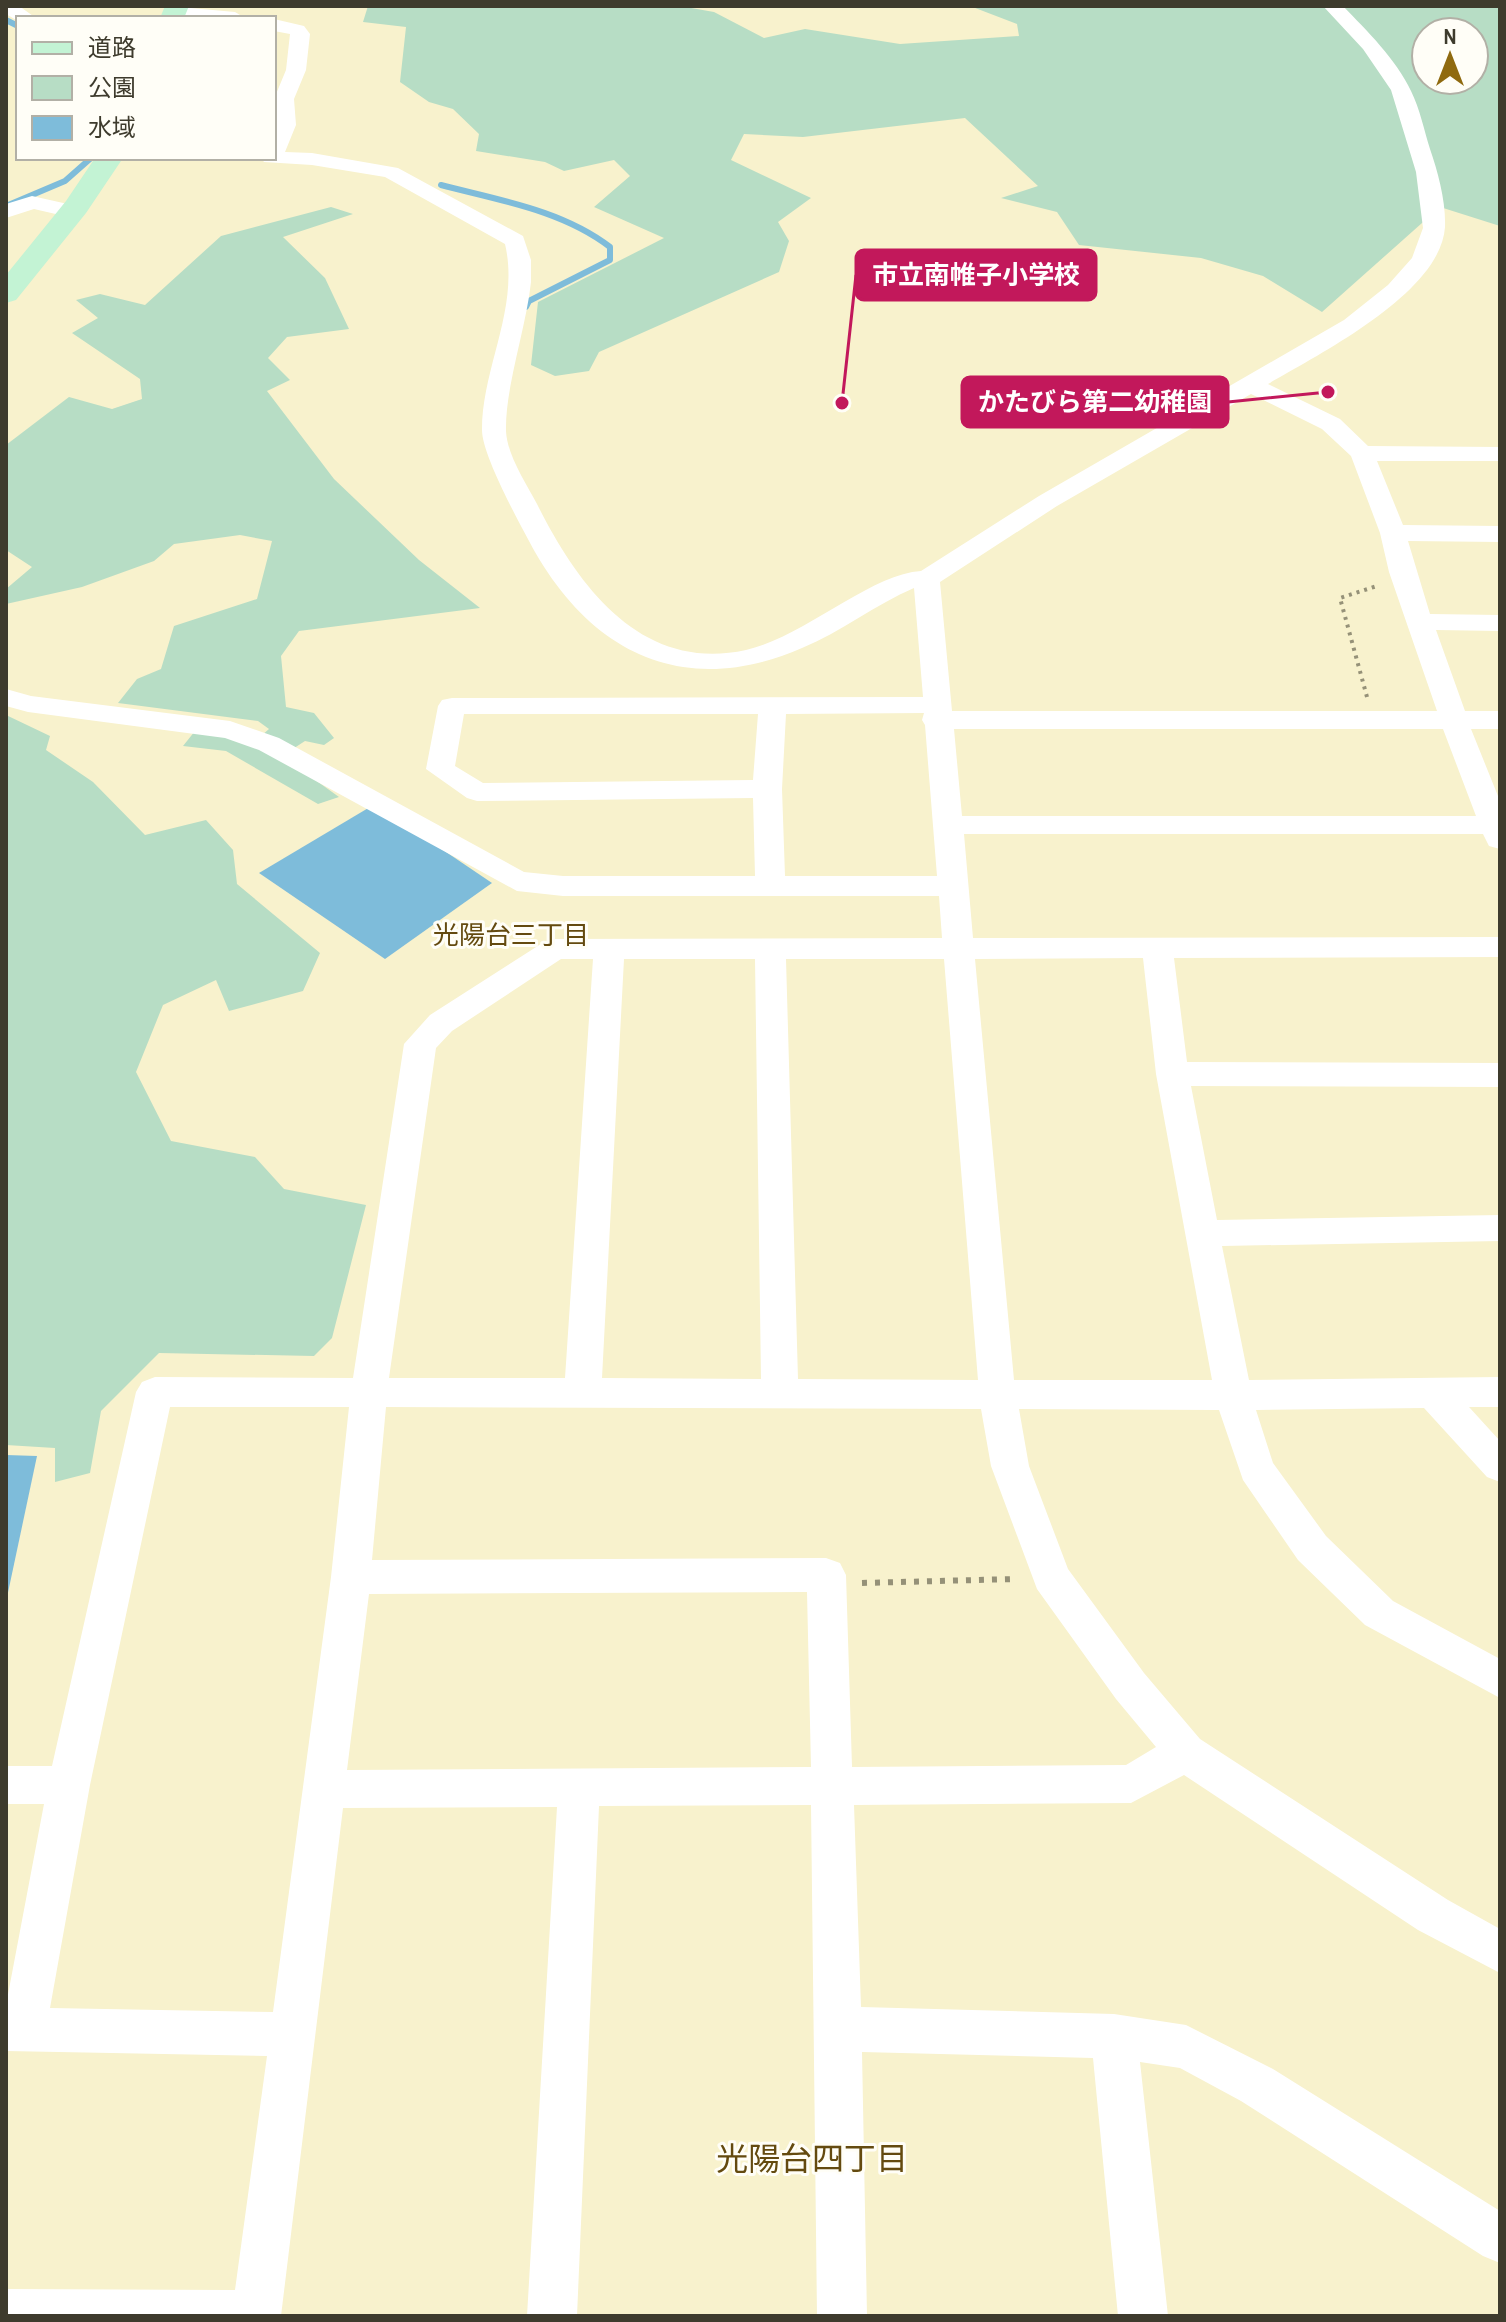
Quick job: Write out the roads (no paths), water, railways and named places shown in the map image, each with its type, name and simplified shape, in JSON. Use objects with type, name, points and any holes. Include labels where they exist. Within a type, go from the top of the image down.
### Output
[{"type":"main road","points":[[6,294],[73,212],[108,160]]},
{"type":"street","points":[[276,157],[312,159],[391,172],[515,241],[521,254],[516,306],[493,434],[553,564],[626,640],[656,655],[712,664],[750,660],[784,649],[907,580],[927,579],[1048,501],[1352,325],[1396,290],[1422,260],[1434,228],[1427,172],[1401,90],[1370,45],[1332,6]]},
{"type":"street","points":[[175,11],[218,16]]},
{"type":"street","points":[[276,25],[297,30],[300,34],[296,70],[284,99],[286,125],[276,148]]},
{"type":"street","points":[[6,212],[32,202],[73,212]]},
{"type":"street","points":[[947,825],[1499,830],[1454,720],[1404,578],[1393,533],[1362,453],[1331,424],[1248,383]]},
{"type":"street","points":[[1362,453],[1500,454]]},
{"type":"street","points":[[1393,533],[1500,534]]},
{"type":"street","points":[[927,579],[936,712],[997,1392],[1010,1466],[1051,1577],[1130,1686],[1185,1752],[1433,1915],[1500,1952]]},
{"type":"street","points":[[1420,622],[1500,623]]},
{"type":"street","points":[[6,697],[28,704],[230,730],[269,744],[517,881],[563,886],[951,886]]},
{"type":"street","points":[[767,789],[477,792],[440,769],[452,706],[1500,720]]},
{"type":"street","points":[[770,886],[767,789],[772,708]]},
{"type":"street","points":[[770,947],[780,1391]]},
{"type":"street","points":[[1157,947],[1172,1074],[1202,1233],[1233,1395],[1256,1469],[1312,1548],[1379,1613],[1500,1680]]},
{"type":"street","points":[[6,2314],[256,2315],[351,1577],[369,1391],[420,1044],[441,1023],[555,949],[1500,947]]},
{"type":"street","points":[[583,1391],[609,948]]},
{"type":"street","points":[[1172,1074],[1500,1075]]},
{"type":"street","points":[[1202,1233],[1500,1228]]},
{"type":"street","points":[[291,2034],[15,2029],[155,1392],[780,1391],[1233,1395],[1500,1392]]},
{"type":"street","points":[[1432,1392],[1500,1466]]},
{"type":"street","points":[[351,1577],[826,1575],[839,2029],[842,2316]]},
{"type":"street","points":[[324,1789],[1131,1784],[1185,1752]]},
{"type":"street","points":[[6,1785],[69,1785]]},
{"type":"street","points":[[552,2316],[579,1789]]},
{"type":"street","points":[[839,2029],[1114,2036],[1186,2047],[1257,2085],[1500,2239]]},
{"type":"street","points":[[1114,2036],[1143,2316]]},
{"type":"water","points":[[375,804],[492,883],[385,959],[259,873]]},
{"type":"water","points":[[6,1455],[37,1456],[6,1602]]},
{"type":"waterway","points":[[6,20],[16,25]]},
{"type":"waterway","points":[[6,206],[65,181],[89,160]]},
{"type":"waterway","points":[[441,185],[550,215],[591,234],[610,247],[610,260],[529,301],[526,307],[517,307]]},
{"type":"place","name":"かたびら第二幼稚園","points":[[1328,392]]},
{"type":"place","name":"市立南帷子小学校","points":[[842,403]]},
{"type":"district","name":"光陽台三丁目","points":[[511,935]]},
{"type":"district","name":"光陽台四丁目","points":[[812,2159]]}]
